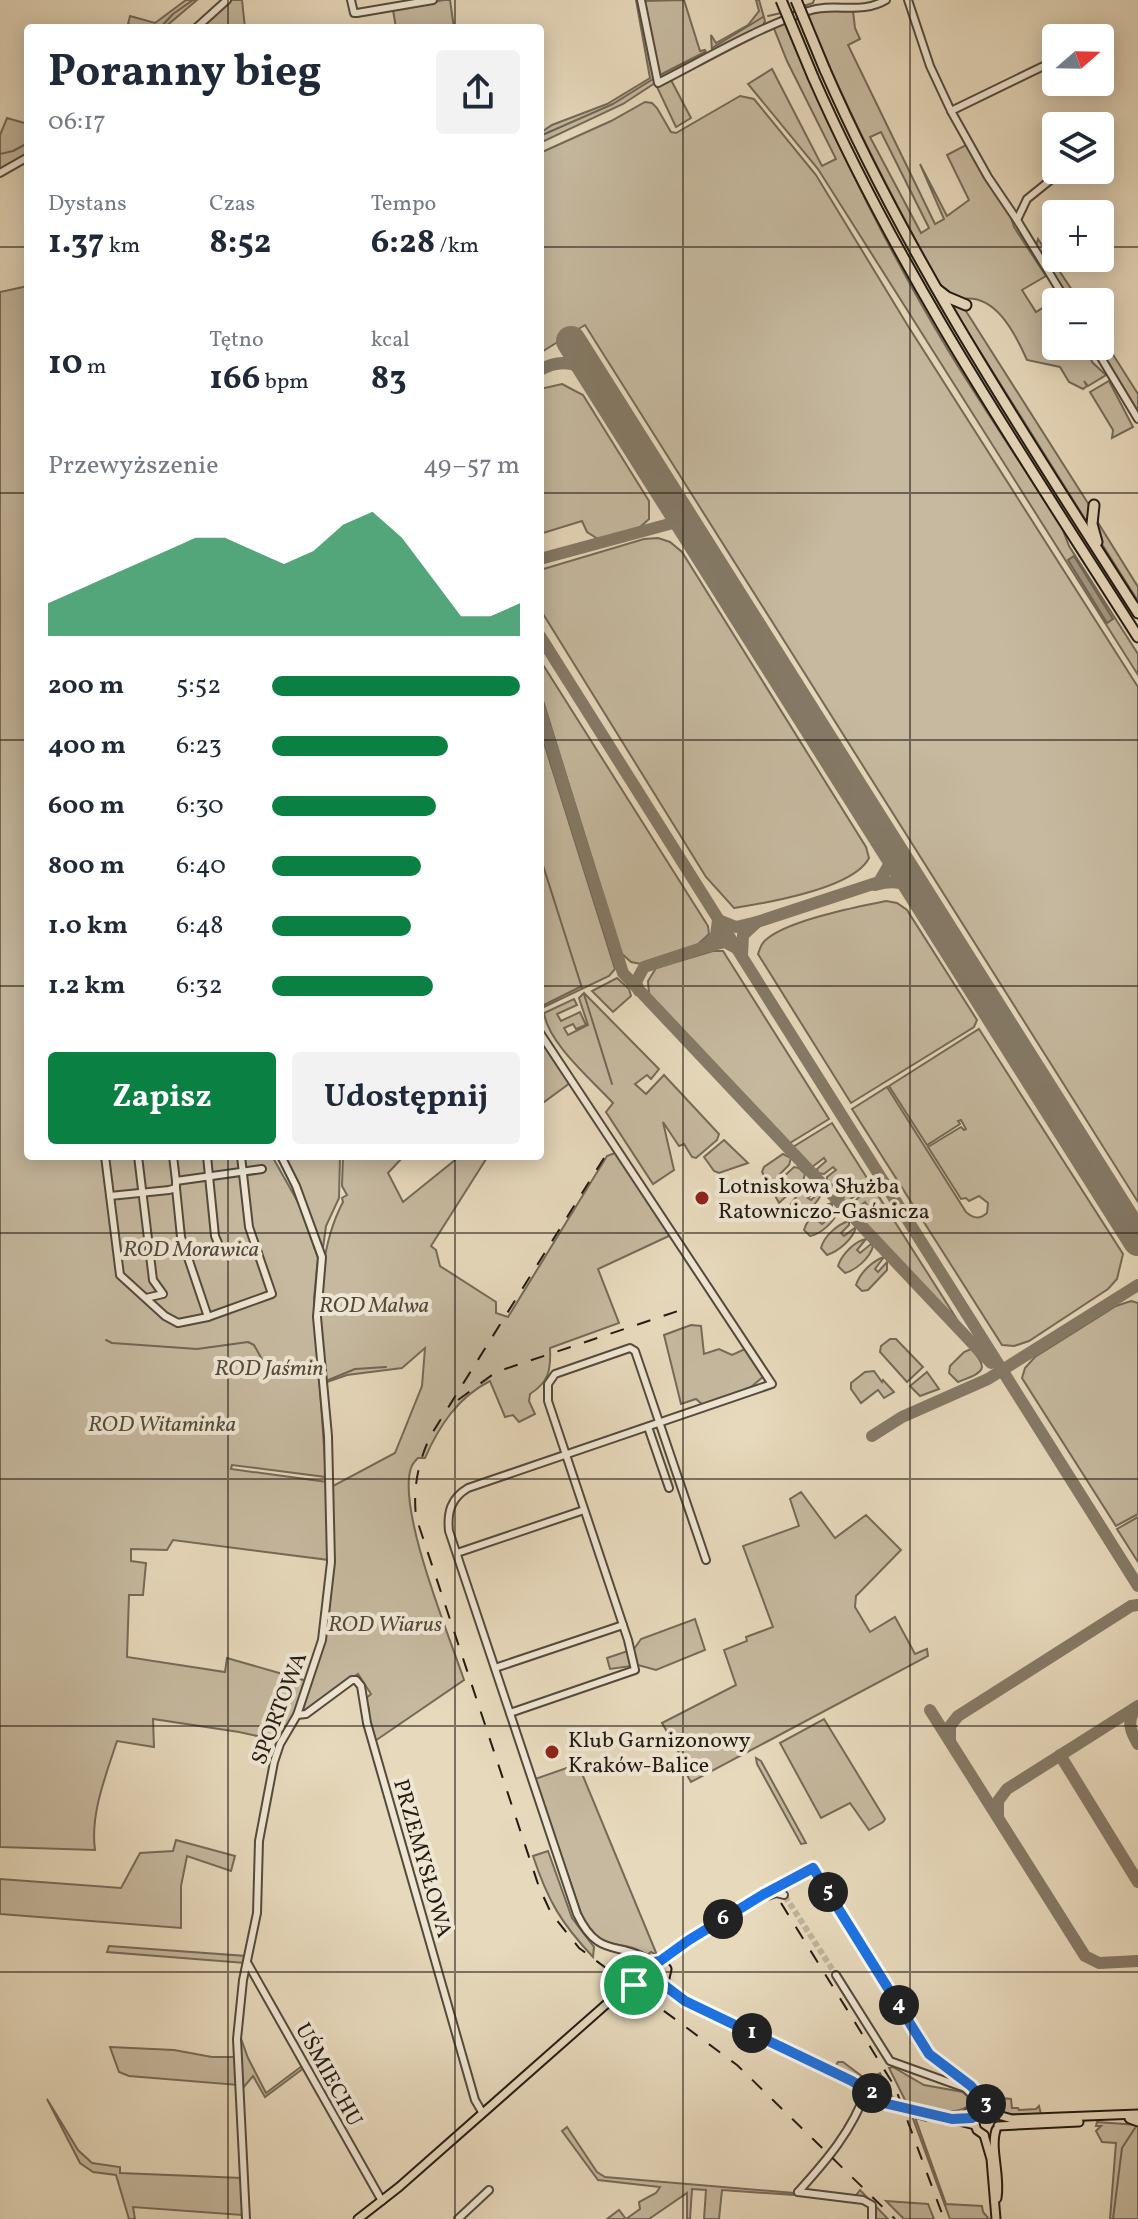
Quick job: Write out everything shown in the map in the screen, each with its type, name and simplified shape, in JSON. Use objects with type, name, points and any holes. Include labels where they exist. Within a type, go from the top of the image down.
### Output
[{"type":"highway","points":[[781,0],[865,188],[925,297],[1138,637]]},
{"type":"highway","points":[[796,0],[876,180],[933,284],[1138,613]]},
{"type":"highway","points":[[933,284],[947,297],[966,305]]},
{"type":"highway","points":[[1094,505],[1093,530],[1106,563]]},
{"type":"main road","points":[[358,2219],[611,2000],[653,1968]]},
{"type":"main road","points":[[653,1968],[677,1995],[867,2089],[888,2104],[956,2119],[993,2114],[1019,2119],[1136,2118]]},
{"type":"main road","points":[[653,1968],[663,1980]]},
{"type":"main road","points":[[993,2114],[997,2128],[994,2138],[999,2186],[995,2204]]},
{"type":"main road","points":[[977,2118],[991,2159],[996,2219]]},
{"type":"main road","points":[[984,2135],[997,2128],[1136,2118]]},
{"type":"street","points":[[200,24],[227,0]]},
{"type":"street","points":[[351,0],[354,13],[433,0]]},
{"type":"street","points":[[641,0],[658,83],[756,31],[810,10],[825,7],[861,8],[886,0]]},
{"type":"street","points":[[908,0],[930,66],[951,111],[988,177],[1058,288]]},
{"type":"street","points":[[951,111],[1042,67]]},
{"type":"street","points":[[0,173],[24,159]]},
{"type":"street","points":[[1017,220],[1027,199],[1046,184]]},
{"type":"street","points":[[1102,360],[1138,419]]},
{"type":"street","points":[[544,1039],[772,1384],[468,1488],[451,1504],[449,1531],[581,1922],[604,1946],[643,1955],[653,1968],[674,1951],[778,1886],[813,1868],[929,2054],[971,2086],[993,2114]]},
{"type":"street","points":[[106,1160],[120,1275],[165,1316],[178,1323],[208,1317],[272,1294],[249,1227],[241,1160]]},
{"type":"street","points":[[139,1160],[153,1280],[163,1294],[146,1298]]},
{"type":"street","points":[[173,1160],[185,1254],[208,1317]]},
{"type":"street","points":[[207,1160],[215,1236],[221,1250]]},
{"type":"street","name":"SPORTOWA","points":[[246,2219],[237,2039],[242,1988],[255,1932],[257,1857],[267,1791],[280,1744],[297,1715],[322,1640],[331,1562],[328,1436],[317,1317],[322,1257],[283,1160]]},
{"type":"street","points":[[110,1196],[143,1193],[209,1177],[262,1169]]},
{"type":"street","points":[[510,1713],[635,1670],[546,1392],[555,1374],[633,1349],[638,1355],[706,1560]]},
{"type":"street","points":[[648,1427],[669,1488]]},
{"type":"street","points":[[457,1553],[584,1510]]},
{"type":"street","points":[[495,1668],[623,1625]]},
{"type":"street","name":"PRZEMYSŁOWA","points":[[297,1715],[306,1714],[352,1680],[361,1686],[367,1723],[412,1884],[475,2100],[482,2112]]},
{"type":"street","points":[[763,1896],[776,1893],[785,1896],[786,1884]]},
{"type":"street","name":"UŚMIECHU","points":[[248,1964],[382,2201]]},
{"type":"street","points":[[836,1975],[890,2061],[965,2088],[978,2100],[981,2109],[977,2118]]},
{"type":"street","points":[[867,2089],[859,2111],[838,2147],[798,2192],[863,2200],[872,2205],[872,2219]]},
{"type":"street","points":[[956,2119],[971,2110],[972,2095]]},
{"type":"street","points":[[458,2219],[489,2190]]},
{"type":"green space","points":[[186,0],[197,0],[169,24],[128,24],[130,16],[155,23]]},
{"type":"green space","points":[[232,0],[242,0],[245,24],[204,24]]},
{"type":"green space","points":[[450,0],[453,24],[395,24],[393,10]]},
{"type":"green space","points":[[636,0],[639,0],[655,83],[623,104],[544,141],[544,130],[552,125],[607,104],[650,78]]},
{"type":"green space","points":[[684,0],[700,51],[705,50],[707,55],[662,78],[657,73],[644,1]]},
{"type":"green space","points":[[756,0],[759,0],[765,21],[763,25],[712,52],[711,35],[716,43],[748,25],[759,11]]},
{"type":"green space","points":[[838,9],[853,11],[860,39],[848,45],[935,224],[944,219],[920,164],[947,216],[969,200],[947,155],[966,145],[1046,276],[1022,290],[1036,312],[1042,308],[1042,360],[1091,360],[1106,375],[1088,386],[1084,381],[1087,386],[1083,389],[1069,382],[1060,367],[1027,360],[1002,316],[992,307],[982,301],[958,300],[941,287],[837,83],[807,13]],"holes":[[[881,132],[929,228],[921,233],[870,137]]]},
{"type":"green space","points":[[784,21],[840,147],[902,270],[948,350],[1061,525],[1069,546],[1138,654],[1138,675],[818,169],[748,84],[772,69],[822,166],[836,159],[773,26]]},
{"type":"green space","points":[[671,80],[691,118],[676,127],[657,87]]},
{"type":"green space","points":[[740,96],[754,99],[816,175],[908,326],[1138,687],[1138,1202],[585,325],[544,351],[544,151],[645,102],[657,108],[671,132],[676,133]]},
{"type":"green space","points":[[7,118],[24,123],[24,156],[0,169],[0,135]]},
{"type":"green space","points":[[1038,239],[1042,245],[1042,256],[1036,246]]},
{"type":"green space","points":[[1051,272],[1060,272],[1071,288],[1061,288]]},
{"type":"green space","points":[[24,287],[24,1160],[274,1160],[299,1204],[318,1258],[314,1299],[326,1477],[232,1465],[231,1469],[327,1482],[329,1560],[173,1540],[167,1550],[131,1549],[131,1561],[146,1563],[143,1595],[129,1595],[127,1657],[225,1672],[227,1658],[307,1681],[296,1711],[279,1741],[153,1719],[154,1747],[117,1741],[97,1809],[95,1850],[0,1847],[0,292]]},
{"type":"green space","points":[[949,302],[964,308],[1091,508],[1090,527]]},
{"type":"green space","points":[[1114,356],[1138,394],[1138,414],[1105,360],[1114,360]]},
{"type":"green space","points":[[1109,381],[1133,427],[1112,438],[1113,430],[1090,392]]},
{"type":"green space","points":[[562,384],[583,395],[649,501],[649,519],[638,529],[598,539],[587,532],[582,521],[544,533],[544,388]]},
{"type":"green space","points":[[1097,521],[1138,587],[1138,601],[1098,538]]},
{"type":"green space","points":[[658,538],[670,542],[682,552],[866,847],[869,858],[846,878],[808,892],[734,908],[706,877],[544,615],[544,569],[644,539]]},
{"type":"green space","points":[[544,666],[708,926],[709,934],[696,946],[641,964],[631,962],[621,953],[544,704]]},
{"type":"green space","points":[[544,743],[615,969],[609,976],[544,1007]]},
{"type":"green space","points":[[886,901],[897,903],[907,910],[977,1020],[974,1027],[851,1103],[758,954],[766,940],[792,925]]},
{"type":"green space","points":[[713,951],[723,951],[829,1119],[790,1143],[649,994],[648,981],[656,968]]},
{"type":"green space","points":[[617,978],[629,989],[631,996],[613,1012],[592,991]]},
{"type":"green space","points":[[584,993],[659,1069],[651,1079],[647,1075],[635,1084],[646,1094],[664,1075],[719,1134],[717,1140],[696,1158],[684,1144],[679,1146],[663,1122],[674,1170],[653,1184],[606,1112],[613,1103],[572,1061],[547,1025],[544,1013],[574,999],[577,1005],[557,1014],[561,1021],[580,1012],[586,1025],[576,1029],[573,1024],[564,1028],[568,1035],[588,1025],[579,998]]},
{"type":"green space","points":[[979,1029],[1123,1254],[1117,1279],[1108,1289],[1029,1341],[1014,1346],[1002,1345],[852,1109],[887,1087],[966,1212],[981,1217],[987,1213],[988,1203],[979,1196],[969,1201],[961,1199],[928,1147],[961,1127],[966,1129],[961,1120],[958,1121],[960,1124],[927,1145],[889,1086]]},
{"type":"green space","points":[[544,1047],[570,1083],[544,1102]]},
{"type":"green space","points":[[832,1123],[958,1321],[857,1215],[867,1205],[865,1202],[855,1211],[850,1207],[859,1197],[857,1194],[847,1202],[842,1199],[852,1188],[849,1185],[837,1194],[834,1189],[844,1180],[841,1177],[832,1185],[827,1183],[827,1177],[836,1170],[833,1167],[824,1174],[818,1173],[817,1169],[826,1161],[824,1158],[812,1167],[793,1147]]},
{"type":"green space","points":[[724,1140],[748,1163],[719,1173],[704,1157]]},
{"type":"green space","points":[[615,1153],[671,1235],[598,1269],[619,1323],[550,1348],[548,1375],[530,1394],[529,1401],[535,1414],[519,1422],[513,1415],[505,1417],[490,1381],[468,1395],[451,1414],[425,1458],[418,1458],[411,1468],[411,1513],[418,1542],[464,1680],[375,1741],[365,1699],[371,1694],[358,1674],[303,1711],[329,1614],[333,1560],[331,1487],[395,1453],[422,1386],[425,1348],[402,1368],[347,1375],[324,1383],[321,1291],[327,1245],[342,1198],[347,1195],[342,1186],[343,1160],[400,1160],[388,1173],[403,1202],[455,1160],[485,1160],[431,1246],[436,1250],[440,1266],[496,1302],[496,1313],[508,1317],[607,1156]]},
{"type":"green space","points":[[783,1154],[791,1158],[789,1165],[777,1177],[780,1180],[794,1167],[805,1174],[803,1181],[779,1203],[762,1172],[764,1167]]},
{"type":"green space","points":[[285,1160],[340,1160],[339,1198],[326,1226],[323,1248],[319,1247]]},
{"type":"green space","points":[[815,1185],[817,1189],[808,1198],[811,1200],[822,1192],[817,1201],[793,1219],[787,1212],[791,1203]]},
{"type":"green space","points":[[832,1203],[832,1207],[818,1221],[822,1224],[838,1211],[833,1219],[823,1230],[810,1236],[804,1230],[808,1222],[819,1210]]},
{"type":"green space","points":[[849,1221],[841,1233],[844,1236],[856,1227],[852,1236],[841,1248],[827,1255],[821,1248],[825,1239]]},
{"type":"green space","points":[[866,1239],[857,1250],[860,1253],[871,1244],[869,1255],[845,1273],[838,1266],[843,1257],[853,1245]]},
{"type":"green space","points":[[884,1257],[875,1269],[878,1272],[887,1262],[887,1270],[868,1290],[862,1291],[856,1285],[860,1276],[871,1264]]},
{"type":"green space","points":[[1131,1301],[1138,1303],[1138,1514],[1116,1526],[1022,1378],[1025,1368],[1035,1357],[1116,1306]]},
{"type":"green space","points":[[691,1325],[701,1326],[704,1354],[719,1349],[732,1355],[745,1349],[764,1376],[751,1387],[703,1405],[696,1399],[681,1404],[664,1335]]},
{"type":"green space","points":[[890,1339],[896,1339],[923,1367],[907,1382],[880,1352],[881,1346]]},
{"type":"green space","points":[[971,1349],[981,1362],[981,1370],[958,1382],[949,1373],[950,1366]]},
{"type":"green space","points":[[874,1371],[894,1392],[884,1398],[878,1390],[861,1403],[851,1389],[851,1383],[865,1372]]},
{"type":"green space","points":[[927,1372],[939,1389],[920,1396],[910,1386]]},
{"type":"green space","points":[[801,1492],[835,1538],[866,1515],[901,1550],[856,1596],[855,1607],[870,1632],[895,1617],[915,1654],[927,1649],[928,1656],[691,1782],[687,1775],[690,1772],[662,1723],[736,1685],[724,1650],[747,1641],[746,1637],[773,1627],[743,1546],[799,1526],[790,1499]]},
{"type":"green space","points":[[1138,1517],[1138,1562],[1117,1529]]},
{"type":"green space","points":[[695,1619],[705,1650],[656,1670],[638,1665],[610,1669],[607,1658],[634,1649],[641,1639]]},
{"type":"green space","points":[[824,1719],[885,1819],[869,1830],[850,1803],[821,1818],[780,1743]]},
{"type":"green space","points":[[756,1758],[761,1761],[806,1843],[801,1844]]},
{"type":"green space","points":[[578,1764],[657,1955],[651,1952],[647,1955],[602,1940],[588,1926],[581,1913],[535,1779]]},
{"type":"green space","points":[[176,1840],[235,1856],[231,1871],[187,1856],[181,1886],[181,1928],[0,1914],[0,1879],[121,1888],[140,1853],[173,1851]]},
{"type":"green space","points":[[548,1851],[572,1918],[594,1947],[593,1957],[564,1922],[544,1886],[533,1856]]},
{"type":"green space","points":[[109,1946],[246,1956],[245,1963],[107,1952]]},
{"type":"green space","points":[[239,2033],[266,2093],[302,2066],[304,2068],[265,2097],[253,2076],[243,2088]]},
{"type":"green space","points":[[110,2047],[234,2057],[238,2085],[129,2076],[119,2072]]},
{"type":"green space","points":[[838,2062],[843,2062],[867,2080],[880,2073],[894,2100],[835,2067]]},
{"type":"green space","points":[[893,2067],[924,2085],[963,2092],[967,2096],[968,2106],[946,2112],[906,2102],[889,2068]]},
{"type":"green space","points":[[992,2097],[1011,2099],[1012,2108],[1019,2110],[1039,2106],[1041,2114],[1005,2114],[992,2102]]},
{"type":"green space","points":[[47,2099],[78,2150],[92,2163],[120,2167],[120,2173],[242,2178],[242,2215],[133,2207],[135,2219],[129,2219],[116,2175],[93,2172],[80,2163]]},
{"type":"green space","points":[[911,2113],[926,2118],[926,2121],[916,2120],[946,2204],[982,2206],[989,2219],[950,2219]]},
{"type":"green space","points":[[1097,2122],[1138,2125],[1138,2219],[1110,2219],[1116,2143],[1102,2142],[1096,2131],[1101,2126],[1096,2126]]},
{"type":"green space","points":[[567,2127],[597,2172],[605,2177],[854,2198],[860,2190],[888,2219],[872,2219],[872,2206],[852,2199],[722,2190],[719,2219],[704,2219],[706,2190],[692,2189],[690,2219],[687,2219],[687,2193],[649,2219],[626,2219],[640,2209],[639,2202],[656,2193],[660,2187],[598,2180],[562,2131]]},
{"type":"green space","points":[[886,2201],[928,2204],[934,2219],[904,2219]]},
{"type":"green space","points":[[619,2210],[626,2219],[607,2219]]},
{"type":"shaded area","points":[[1074,556],[1113,619],[1107,623],[1068,560]]},
{"type":"waterway","points":[[164,24],[193,0]]},
{"type":"waterway","points":[[803,6],[814,0]]},
{"type":"waterway","points":[[768,16],[781,13]]},
{"type":"waterway","points":[[712,48],[763,17]]},
{"type":"waterway","points":[[660,75],[705,52]]},
{"type":"waterway","points":[[544,134],[613,104],[653,79]]},
{"type":"waterway","points":[[0,154],[24,145]]},
{"type":"waterway","points":[[544,869],[582,988]]},
{"type":"waterway","points":[[544,1005],[580,987]]},
{"type":"waterway","points":[[584,994],[612,1084]]},
{"type":"waterway","points":[[106,1340],[197,1349],[248,1342],[254,1345],[264,1363],[301,1367]]},
{"type":"waterway","points":[[304,1367],[318,1368]]},
{"type":"waterway","points":[[326,1381],[355,1369],[386,1367]]},
{"type":"waterway","points":[[1113,2219],[1122,2148],[1135,2128]]},
{"type":"taxiway","points":[[544,368],[572,364],[586,371],[598,384]]},
{"type":"taxiway","points":[[544,558],[684,520]]},
{"type":"taxiway","points":[[544,642],[1138,1586]]},
{"type":"taxiway","points":[[544,723],[623,973],[991,1363]]},
{"type":"taxiway","points":[[757,922],[879,882],[890,863],[887,842]]},
{"type":"taxiway","points":[[875,885],[900,883],[920,896]]},
{"type":"taxiway","points":[[718,920],[716,936],[705,947],[725,942],[736,948]]},
{"type":"taxiway","points":[[721,921],[736,927],[757,922],[743,935],[742,955]]},
{"type":"taxiway","points":[[639,991],[636,982],[644,967],[705,947]]},
{"type":"taxiway","points":[[872,1436],[902,1417],[988,1379],[1138,1285]]},
{"type":"taxiway","points":[[950,1741],[950,1726],[958,1716],[1131,1606],[1138,1605]]},
{"type":"taxiway","points":[[998,1816],[998,1801],[1007,1789],[1138,1706]]},
{"type":"taxiway","points":[[1137,1707],[1131,1716],[1130,1726],[1138,1744]]},
{"type":"taxiway","points":[[930,1710],[1085,1956],[1099,1963],[1138,1961]]},
{"type":"taxiway","points":[[1060,1755],[1138,1882]]},
{"type":"runway","points":[[571,341],[1138,1241]]},
{"type":"tunnel","points":[[785,1896],[836,1975]]},
{"type":"railway","points":[[604,1158],[431,1435],[418,1475],[416,1517],[539,1887],[551,1913],[579,1948],[737,2065],[895,2219]]},
{"type":"railway","points":[[458,1400],[496,1372],[681,1310]]},
{"type":"railway","points":[[781,1903],[895,2087],[944,2219]]},
{"type":"place","name":"Lotniskowa Służba Ratowniczo-Gaśnicza","points":[[702,1198]]},
{"type":"place","name":"Klub Garnizonowy Kraków-Balice","points":[[552,1752]]},
{"type":"route","points":[[813,1868],[929,2054],[971,2086],[990,2111],[972,2118],[952,2119],[888,2104],[852,2081],[685,2001],[660,1982],[650,1980],[634,1985],[646,1973],[650,1963],[660,1961],[707,1928],[813,1868]]},
{"type":"park label","name":"ROD Morawica","points":[[191,1248]]},
{"type":"park label","name":"ROD Malwa","points":[[374,1304]]},
{"type":"park label","name":"ROD Jaśmin","points":[[269,1367]]},
{"type":"park label","name":"ROD Witaminka","points":[[162,1423]]},
{"type":"park label","name":"ROD Wiarus","points":[[385,1623]]}]
